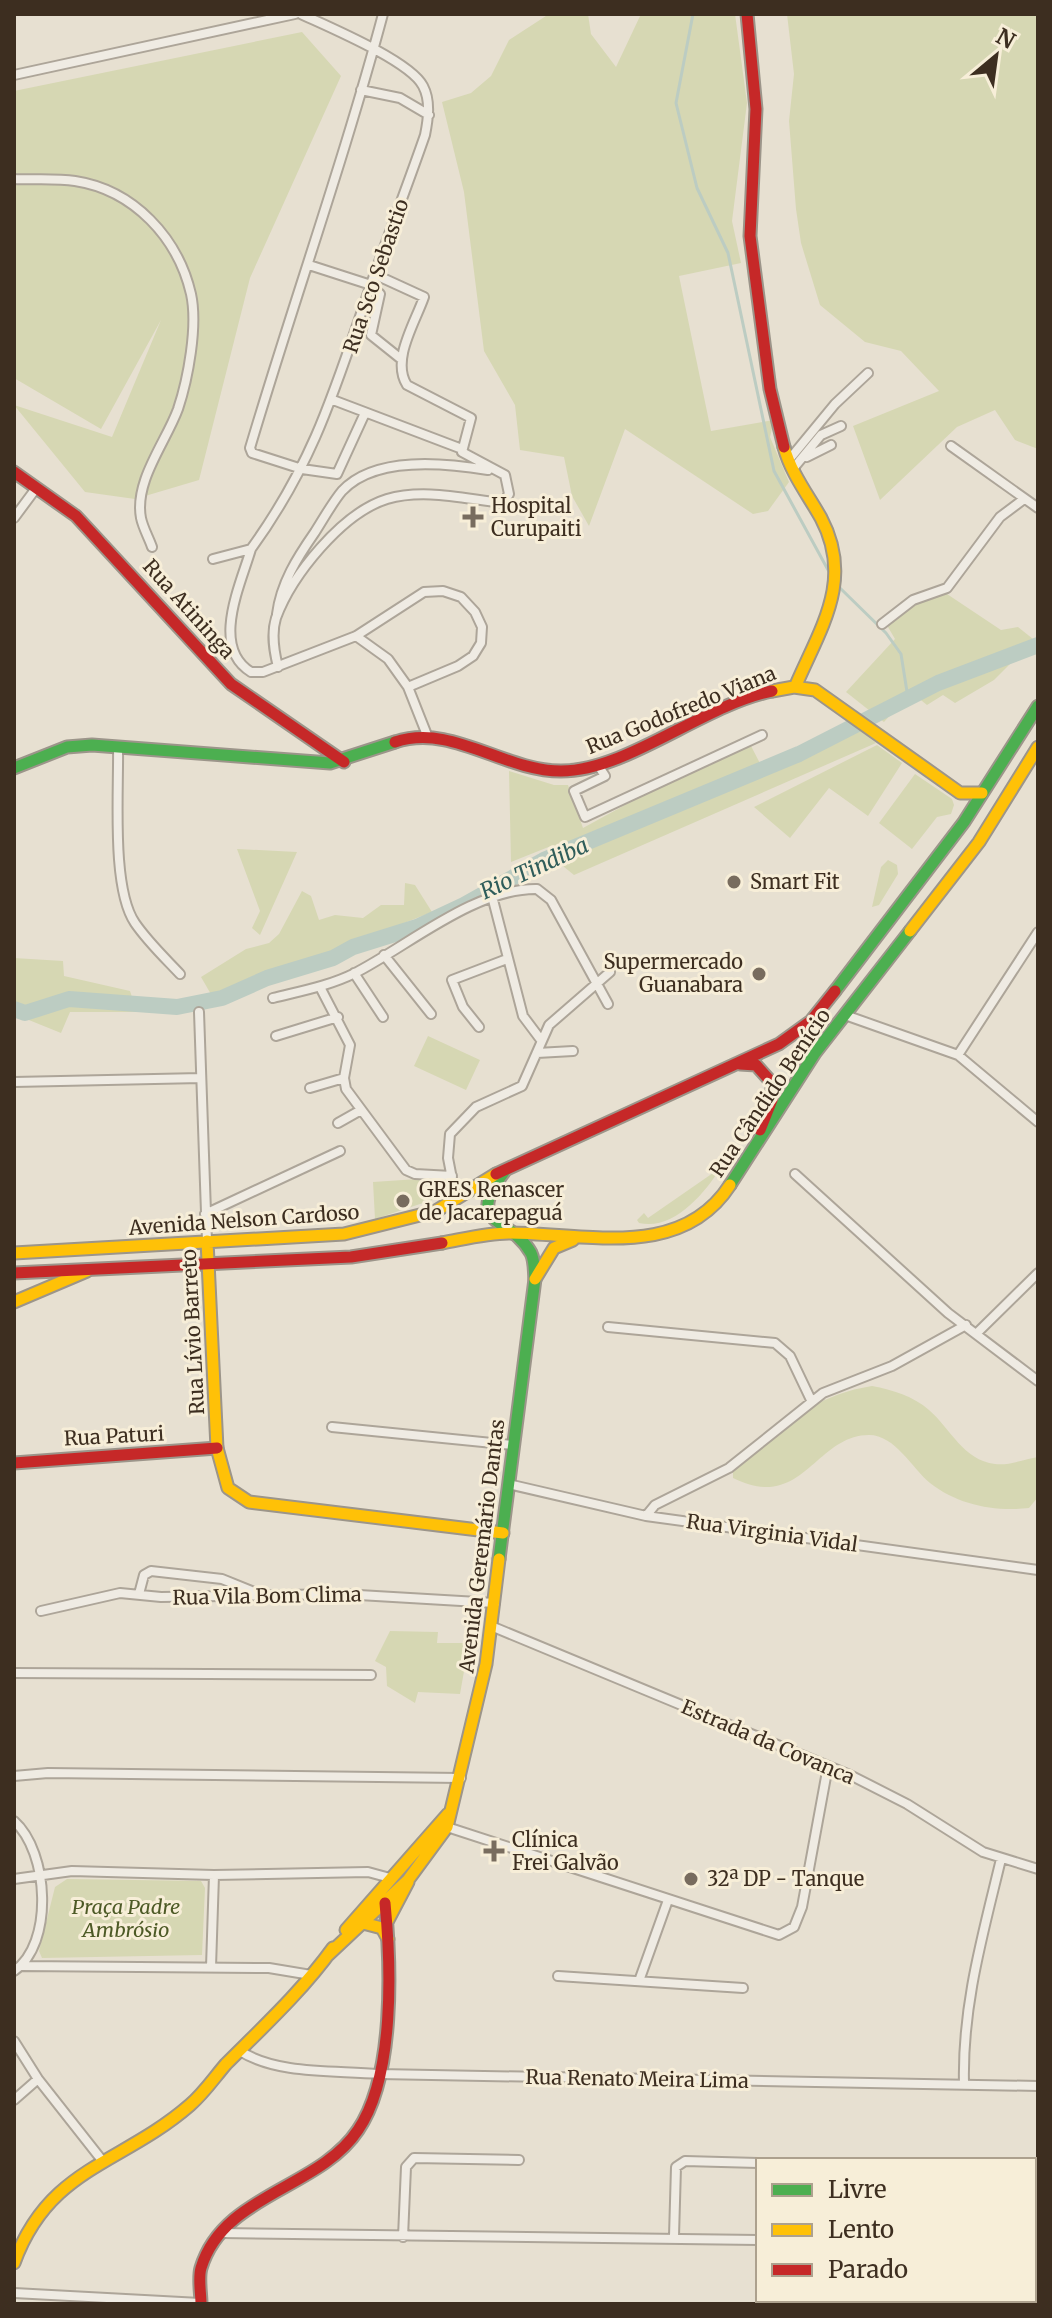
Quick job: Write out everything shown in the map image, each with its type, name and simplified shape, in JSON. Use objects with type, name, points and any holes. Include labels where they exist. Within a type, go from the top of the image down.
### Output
[{"type":"main road","points":[[747,14],[756,121],[751,249],[770,389],[790,465],[831,541],[837,578],[834,596],[796,685]]},
{"type":"main road","name":"Rua Atininga","points":[[14,472],[76,516],[231,684],[344,762]]},
{"type":"main road","name":"Rua Godofredo Viana","points":[[427,735],[549,771],[598,765],[757,694],[796,685],[815,690],[960,793]]},
{"type":"main road","name":"Rua Cândido Benício","points":[[509,1166],[738,1064],[787,1039],[811,1021],[890,923],[968,815],[1038,706]]},
{"type":"main road","points":[[14,768],[67,747],[118,746],[220,757],[344,762],[427,735]]},
{"type":"main road","name":"Rua Cândido Benício","points":[[506,1233],[586,1238],[656,1236],[691,1223],[721,1199],[815,1053],[979,842],[1038,747]]},
{"type":"main road","points":[[968,815],[960,793],[982,793]]},
{"type":"main road","points":[[738,1064],[760,1068],[769,1078],[773,1091],[750,1155]]},
{"type":"main road","points":[[509,1166],[492,1187],[487,1204],[491,1216],[506,1233],[529,1251],[535,1279]]},
{"type":"main road","name":"Avenida Nelson Cardoso","points":[[16,1252],[372,1230],[415,1219],[456,1199],[509,1166]]},
{"type":"main road","name":"Avenida Nelson Cardoso","points":[[14,1273],[351,1257],[506,1233]]},
{"type":"main road","name":"Avenida Geremário Dantas","points":[[328,1955],[409,1880],[444,1821],[461,1778],[478,1707],[495,1603],[535,1279],[554,1248],[586,1238]]},
{"type":"main road","name":"Rua Lívio Barreto","points":[[207,1241],[217,1448],[228,1488],[249,1502],[503,1533]]},
{"type":"main road","points":[[14,1302],[89,1270]]},
{"type":"main road","name":"Rua Paturi","points":[[14,1463],[217,1448]]},
{"type":"main road","name":"Avenida Geremário Dantas","points":[[14,2263],[24,2235],[50,2195],[101,2159],[184,2110],[311,1975],[390,1878],[444,1821]]},
{"type":"main road","points":[[201,2303],[203,2268],[209,2249],[220,2233],[242,2210],[337,2157],[368,2115],[379,2074],[388,1939],[385,1903],[390,1878]]},
{"type":"main road","points":[[388,1920],[409,1880]]},
{"type":"main road","points":[[363,1923],[382,1928],[388,1939]]},
{"type":"street","points":[[14,75],[295,14]]},
{"type":"street","points":[[301,14],[374,49],[423,85],[429,115]]},
{"type":"street","points":[[365,413],[339,473],[302,469],[256,456],[250,448],[309,265],[383,14]]},
{"type":"street","points":[[361,90],[400,98],[429,115]]},
{"type":"street","name":"Rua Sco Sebastio","points":[[278,667],[251,672],[233,656],[230,641],[233,611],[251,549],[302,469],[333,400],[425,135],[429,115]]},
{"type":"street","points":[[14,179],[76,181],[99,188],[141,209],[168,238],[191,295],[190,361],[178,409],[143,488],[141,518],[152,547]]},
{"type":"street","points":[[309,265],[371,285],[382,297],[371,335],[401,359]]},
{"type":"street","points":[[376,275],[424,297],[401,359],[402,378],[407,385],[471,418],[462,449]]},
{"type":"street","points":[[790,465],[835,404],[868,373]]},
{"type":"street","points":[[276,619],[319,547],[367,507],[407,495],[503,503],[508,499],[510,483],[501,472],[469,458],[462,449],[333,400]]},
{"type":"street","points":[[803,459],[821,435],[841,426]]},
{"type":"street","points":[[790,465],[831,445]]},
{"type":"street","points":[[951,446],[1038,508]]},
{"type":"street","points":[[408,687],[473,656],[481,643],[482,627],[461,597],[443,591],[424,592],[356,636],[278,667],[274,649],[280,595],[301,552],[342,491],[357,479],[415,464],[449,463],[501,472]]},
{"type":"street","points":[[14,518],[37,487]]},
{"type":"street","points":[[882,624],[913,600],[947,588],[1000,517],[1024,499]]},
{"type":"street","points":[[213,559],[251,549]]},
{"type":"street","points":[[356,636],[388,659],[408,687],[427,735]]},
{"type":"street","points":[[598,765],[605,776],[574,791],[585,817],[762,735]]},
{"type":"street","points":[[118,746],[121,879],[125,902],[134,922],[180,974]]},
{"type":"street","points":[[273,998],[320,987],[354,973],[492,896],[527,889],[547,895],[608,1004]]},
{"type":"street","points":[[492,896],[523,1016],[541,1040]]},
{"type":"street","points":[[958,1055],[1038,932]]},
{"type":"street","points":[[384,955],[431,1014]]},
{"type":"street","points":[[479,1027],[463,1007],[452,980],[507,959]]},
{"type":"street","points":[[456,1199],[448,1142],[456,1125],[476,1107],[522,1086],[549,1025],[610,972]]},
{"type":"street","points":[[354,973],[383,1017]]},
{"type":"street","points":[[320,987],[350,1045],[344,1078],[346,1089],[406,1170],[415,1174],[452,1176]]},
{"type":"street","name":"Rua Lívio Barreto","points":[[199,1012],[207,1241]]},
{"type":"street","points":[[845,1015],[958,1055],[1038,1122]]},
{"type":"street","points":[[276,1036],[338,1017]]},
{"type":"street","points":[[537,1053],[573,1051]]},
{"type":"street","points":[[14,1082],[201,1078]]},
{"type":"street","points":[[310,1088],[344,1078]]},
{"type":"street","points":[[338,1123],[361,1110]]},
{"type":"street","points":[[205,1214],[340,1151]]},
{"type":"street","points":[[795,1174],[966,1325],[1038,1381]]},
{"type":"street","points":[[977,1333],[1038,1273]]},
{"type":"street","points":[[646,1516],[655,1505],[741,1460],[811,1400],[892,1366],[966,1325]]},
{"type":"street","points":[[608,1327],[775,1343],[790,1356],[811,1400]]},
{"type":"street","points":[[332,1427],[513,1445]]},
{"type":"street","name":"Rua Virginia Vidal","points":[[508,1484],[646,1516],[1038,1570]]},
{"type":"street","points":[[139,1594],[144,1575],[151,1571],[222,1579],[263,1596]]},
{"type":"street","name":"Rua Vila Bom Clima","points":[[41,1611],[120,1593],[161,1597],[360,1595],[495,1603]]},
{"type":"street","name":"Estrada da Covanca","points":[[491,1626],[828,1766],[907,1804],[983,1852],[1038,1869]]},
{"type":"street","points":[[14,1673],[371,1675]]},
{"type":"street","points":[[444,1821],[668,1900],[779,1935],[794,1927],[802,1907],[828,1766]]},
{"type":"street","points":[[14,1776],[48,1773],[461,1778]]},
{"type":"street","points":[[14,1821],[30,1838],[41,1873],[41,1914],[18,1968],[211,1967],[283,1969],[311,1975]]},
{"type":"street","points":[[964,2084],[963,2045],[969,1994],[1001,1859]]},
{"type":"street","points":[[14,1879],[41,1873],[214,1875],[368,1872],[390,1878]]},
{"type":"street","points":[[211,1967],[214,1875]]},
{"type":"street","points":[[639,1981],[668,1900]]},
{"type":"street","points":[[558,1976],[743,1988]]},
{"type":"street","points":[[14,2041],[38,2079],[101,2159]]},
{"type":"street","name":"Rua Renato Meira Lima","points":[[240,2051],[257,2061],[277,2065],[379,2074],[1038,2086]]},
{"type":"street","points":[[14,2100],[38,2079]]},
{"type":"street","points":[[403,2237],[406,2167],[409,2161],[414,2158],[519,2160]]},
{"type":"street","points":[[674,2236],[676,2167],[685,2161],[756,2163]]},
{"type":"street","points":[[1036,2180],[1036,2248]]},
{"type":"street","points":[[220,2233],[403,2237],[674,2236],[756,2240]]},
{"type":"street","points":[[14,2293],[201,2303]]},
{"type":"green space","points":[[549,14],[588,14],[591,34],[616,67],[641,14],[735,14],[747,103],[732,221],[741,263],[679,276],[711,431],[774,420],[770,437],[789,482],[768,511],[753,514],[625,429],[589,526],[572,496],[564,457],[520,450],[515,405],[484,351],[464,192],[442,102],[471,93],[491,76],[509,40]]},
{"type":"green space","points":[[787,14],[1038,14],[1038,449],[1015,440],[995,410],[957,427],[880,500],[853,426],[939,391],[901,351],[865,342],[820,305],[801,243],[796,209],[789,121],[794,74]]},
{"type":"green space","points":[[302,32],[341,76],[250,278],[199,480],[135,499],[85,492],[14,405],[112,437],[161,320],[101,429],[14,378],[14,91]]},
{"type":"green space","points":[[944,592],[1001,630],[1018,627],[1038,643],[1038,656],[1032,652],[1016,658],[994,680],[955,703],[943,695],[927,705],[911,692],[884,722],[846,692],[895,639],[885,622],[914,602]]},
{"type":"green space","points":[[859,729],[876,743],[574,875],[558,862],[551,846],[511,862],[509,771],[554,785],[568,785],[583,828],[669,781],[751,746],[765,773]]},
{"type":"green space","points":[[877,745],[902,763],[868,816],[829,788],[790,838],[754,807]]},
{"type":"green space","points":[[915,774],[952,799],[954,805],[951,814],[937,817],[912,849],[879,823]]},
{"type":"green space","points":[[237,849],[297,852],[260,935],[252,928],[260,911]]},
{"type":"green space","points":[[888,860],[897,865],[898,874],[879,905],[872,907],[881,867]]},
{"type":"green space","points":[[405,883],[415,885],[432,912],[225,994],[212,996],[201,977],[246,949],[269,943],[279,934],[302,891],[311,896],[319,920],[335,915],[363,918],[381,905],[404,905]]},
{"type":"green space","points":[[14,958],[63,961],[64,976],[130,991],[137,1012],[70,1012],[61,1033],[14,1014]]},
{"type":"green space","points":[[428,1036],[480,1060],[466,1090],[414,1066]]},
{"type":"green space","points":[[721,1164],[720,1169],[686,1208],[664,1221],[639,1223],[637,1220],[644,1213],[648,1218],[713,1173],[709,1166]]},
{"type":"green space","name":"GRES Renascer de Jacarepaguá","points":[[418,1179],[425,1185],[425,1198],[441,1197],[375,1219],[373,1182]]},
{"type":"green space","points":[[872,1386],[902,1394],[923,1405],[974,1457],[1005,1464],[1038,1457],[1038,1497],[1029,1508],[1016,1509],[990,1508],[965,1502],[930,1483],[887,1440],[869,1435],[851,1438],[793,1480],[776,1486],[757,1486],[733,1478],[733,1471],[796,1417],[830,1398]]},
{"type":"green space","points":[[390,1631],[438,1632],[437,1643],[469,1643],[460,1694],[418,1692],[415,1703],[387,1686],[386,1667],[375,1661]]},
{"type":"green space","name":"Praça Padre Ambrósio","points":[[67,1879],[201,1881],[205,1888],[202,1955],[42,1958],[39,1951],[55,1887]]},
{"type":"waterway","points":[[693,14],[676,103],[697,188],[728,253],[774,471],[833,579]]},
{"type":"waterway","points":[[840,588],[886,633],[901,654],[908,698]]},
{"type":"waterway","name":"Rio Tindiba","points":[[14,1009],[25,1013],[69,999],[177,1007],[222,998],[267,978],[417,927],[464,905],[544,860],[799,754],[938,683],[1038,645]]},
{"type":"traffic: fast","points":[[835,991],[964,822],[1038,706]]},
{"type":"traffic: fast","points":[[14,768],[67,747],[92,745],[330,763],[395,742]]},
{"type":"traffic: fast","points":[[730,1185],[815,1053],[910,931]]},
{"type":"traffic: fast","points":[[499,1559],[535,1279],[531,1253],[489,1212],[488,1203],[504,1172]]},
{"type":"traffic: slow","points":[[784,447],[795,475],[821,518],[835,562],[834,583],[824,623],[796,685]]},
{"type":"traffic: slow","points":[[772,691],[794,687],[815,690],[960,793],[982,793]]},
{"type":"traffic: slow","points":[[910,931],[979,842],[1038,747]]},
{"type":"traffic: slow","points":[[14,1253],[344,1234],[436,1211],[496,1174]]},
{"type":"traffic: slow","points":[[442,1243],[501,1233],[599,1238],[659,1234],[685,1225],[710,1209],[730,1185]]},
{"type":"traffic: slow","points":[[535,1279],[554,1248],[573,1240]]},
{"type":"traffic: slow","points":[[207,1241],[217,1448],[228,1488],[249,1502],[503,1533]]},
{"type":"traffic: slow","points":[[14,1302],[87,1271]]},
{"type":"traffic: slow","points":[[328,1955],[408,1880],[447,1827],[486,1664],[499,1559]]},
{"type":"traffic: slow","points":[[346,1930],[448,1814]]},
{"type":"traffic: slow","points":[[388,1920],[408,1882]]},
{"type":"traffic: slow","points":[[363,1923],[382,1928],[388,1939]]},
{"type":"traffic: slow","points":[[14,2263],[29,2231],[47,2206],[89,2170],[138,2142],[190,2105],[295,1994],[333,1948]]},
{"type":"traffic: jam","points":[[747,14],[756,109],[750,236],[770,389],[784,447]]},
{"type":"traffic: jam","points":[[14,472],[76,516],[231,684],[344,762]]},
{"type":"traffic: jam","points":[[395,742],[416,738],[437,739],[540,769],[561,771],[586,768],[639,749],[719,709],[772,691]]},
{"type":"traffic: jam","points":[[496,1174],[779,1044],[811,1021],[835,991]]},
{"type":"traffic: jam","points":[[740,1064],[756,1065],[772,1083],[772,1100],[760,1130]]},
{"type":"traffic: jam","points":[[14,1273],[351,1257],[442,1243]]},
{"type":"traffic: jam","points":[[14,1463],[217,1448]]},
{"type":"traffic: jam","points":[[201,2304],[201,2268],[212,2243],[250,2207],[320,2166],[341,2150],[358,2130],[370,2107],[379,2081],[388,2020],[389,1957],[385,1903]]},
{"type":"place","name":"Hospital Curupaiti","points":[[473,517]]},
{"type":"place","name":"Smart Fit","points":[[734,882]]},
{"type":"place","name":"Supermercado Guanabara","points":[[759,974]]},
{"type":"place","name":"GRES Renascer de Jacarepaguá","points":[[403,1201]]},
{"type":"place","name":"Clínica Frei Galvão","points":[[494,1851]]},
{"type":"place","name":"32ª DP - Tanque","points":[[691,1879]]}]
